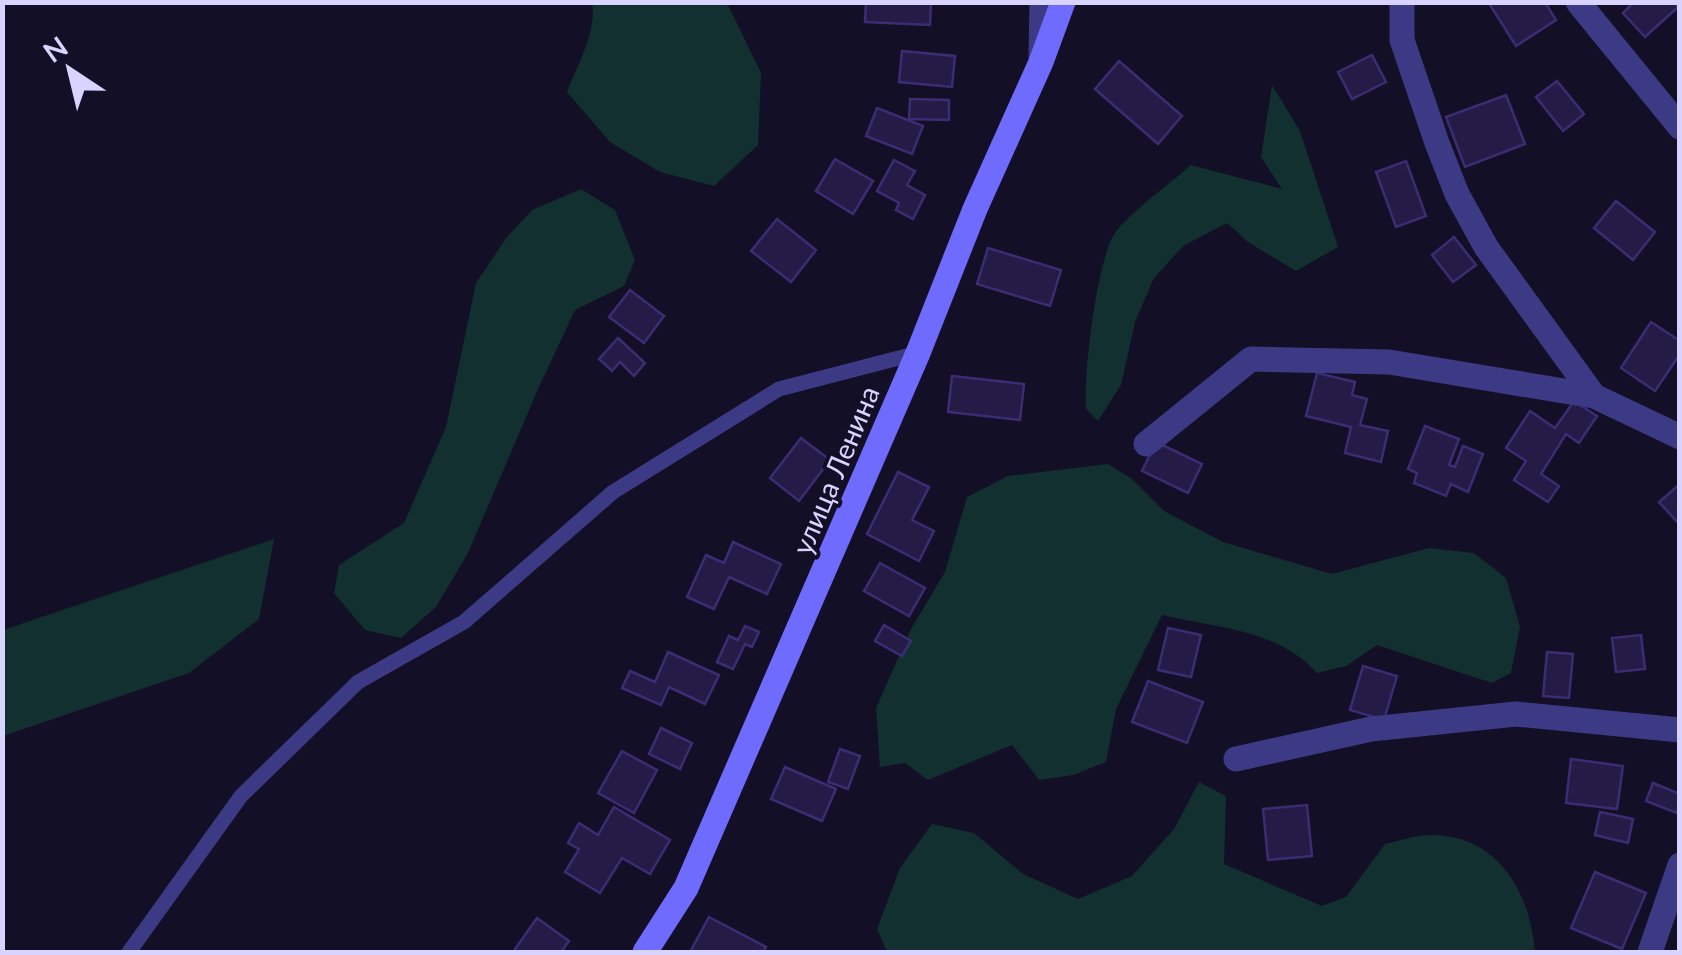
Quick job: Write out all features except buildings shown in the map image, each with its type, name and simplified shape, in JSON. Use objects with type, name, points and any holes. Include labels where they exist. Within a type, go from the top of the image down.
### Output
[{"type":"main road","name":"улица Ленина","points":[[644,952],[686,888],[918,353],[1063,2]]},
{"type":"street","points":[[1041,62],[1042,2]]},
{"type":"street","points":[[1402,2],[1402,40],[1457,194],[1486,247],[1594,396]]},
{"type":"street","points":[[1578,2],[1680,127]]},
{"type":"street","points":[[1146,444],[1251,358],[1389,362],[1594,396],[1680,437]]},
{"type":"street","points":[[1236,759],[1371,729],[1516,714],[1680,730]]},
{"type":"street","points":[[1650,952],[1680,865]]},
{"type":"lane","points":[[129,952],[241,796],[358,682],[464,622],[612,492],[780,389],[918,353]]},
{"type":"green space","points":[[722,2],[729,7],[761,73],[758,145],[714,186],[660,172],[610,142],[567,92],[589,37],[592,3]]},
{"type":"green space","points":[[1272,85],[1300,131],[1338,247],[1296,271],[1248,242],[1227,223],[1183,246],[1154,278],[1135,322],[1121,385],[1098,421],[1086,409],[1087,371],[1097,291],[1115,233],[1191,165],[1282,189],[1261,157]]},
{"type":"green space","points":[[581,189],[615,210],[635,260],[624,286],[575,310],[468,553],[436,607],[401,638],[365,630],[334,593],[339,565],[404,523],[446,427],[476,283],[507,237],[532,210]]},
{"type":"green space","points":[[1108,464],[1132,479],[1164,511],[1223,542],[1332,574],[1429,548],[1474,553],[1506,578],[1520,627],[1511,673],[1492,683],[1377,645],[1346,666],[1317,673],[1301,658],[1265,639],[1162,615],[1116,709],[1106,762],[1073,775],[1039,780],[1012,745],[928,780],[905,763],[880,767],[876,708],[911,629],[945,572],[967,497],[1008,476]]},
{"type":"green space","points":[[274,539],[259,619],[189,673],[3,736],[3,630]]},
{"type":"green space","points":[[1199,782],[1226,796],[1224,864],[1322,906],[1346,897],[1385,844],[1431,835],[1475,845],[1507,871],[1518,889],[1535,952],[887,952],[877,929],[900,868],[932,824],[974,833],[1023,874],[1078,899],[1132,876],[1174,829]]}]
